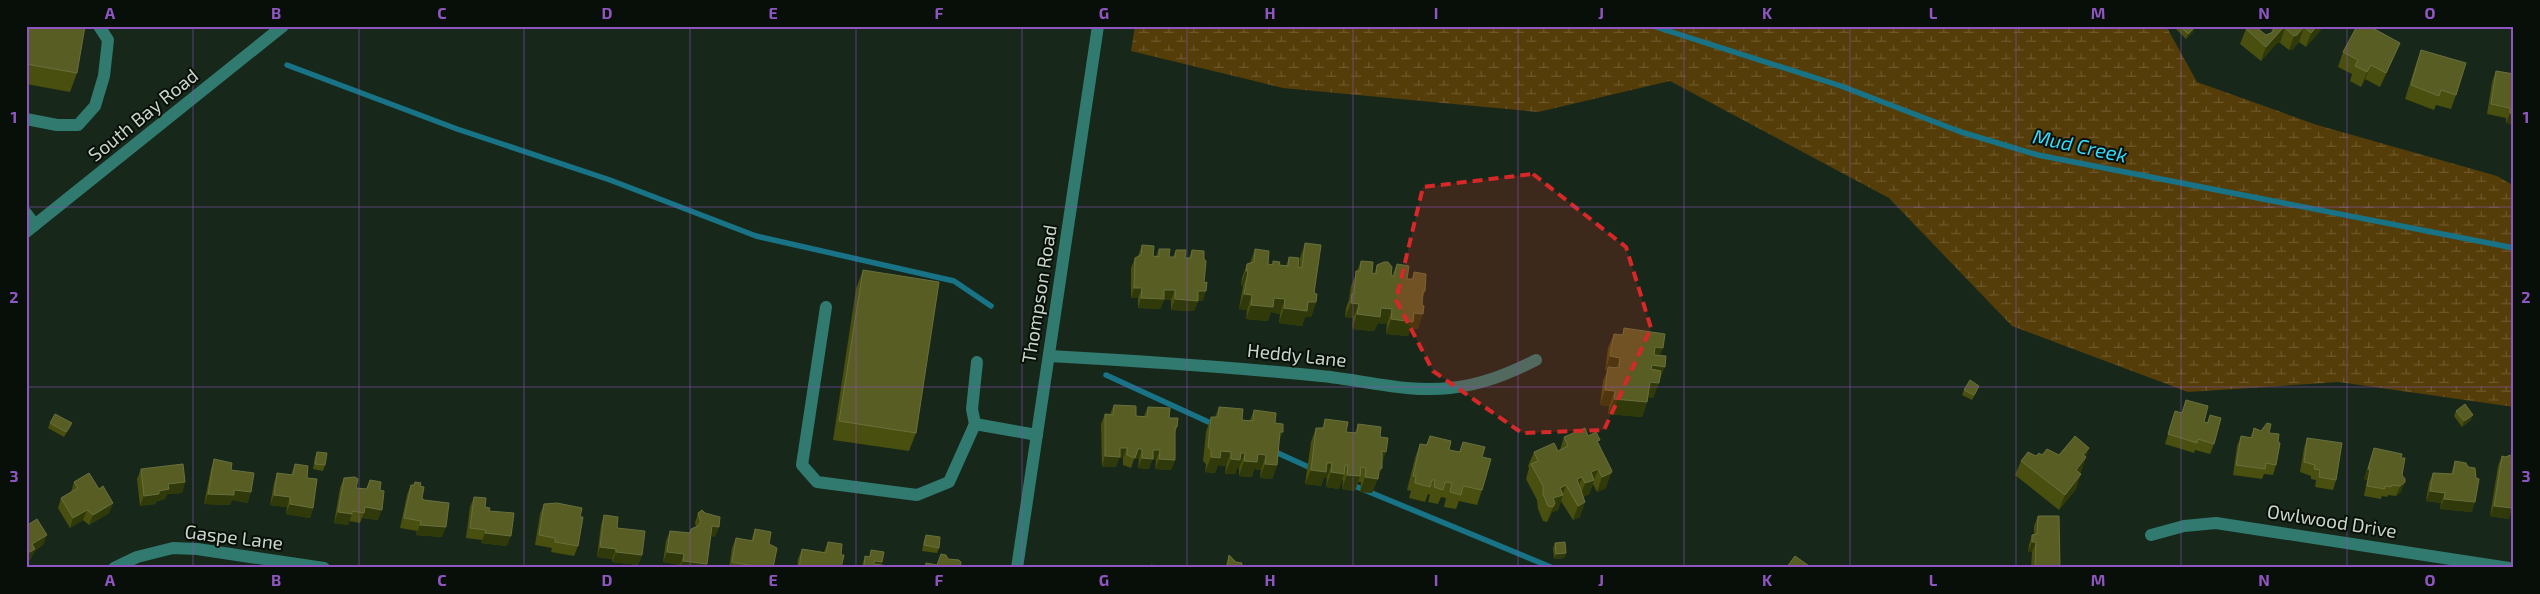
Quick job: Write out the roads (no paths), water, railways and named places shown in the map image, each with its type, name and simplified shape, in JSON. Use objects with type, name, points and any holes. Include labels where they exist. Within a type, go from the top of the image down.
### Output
[{"type":"street","points":[[26,119],[57,125],[78,125],[95,106],[104,76],[108,40],[100,26]]},
{"type":"street","name":"South Bay Road","points":[[31,228],[283,26]]},
{"type":"street","name":"Thompson Road","points":[[1017,568],[1098,26]]},
{"type":"street","points":[[26,213],[31,228]]},
{"type":"street","points":[[826,307],[802,465],[817,482],[917,496],[949,482],[975,424],[972,409],[977,362]]},
{"type":"street","name":"Heddy Lane","points":[[1048,356],[1193,364],[1346,378],[1417,388],[1448,389],[1502,377],[1536,360]]},
{"type":"street","points":[[975,424],[1037,435]]},
{"type":"street","name":"Owlwood Drive","points":[[2151,535],[2184,526],[2216,523],[2509,568]]},
{"type":"street","name":"Gaspe Lane","points":[[114,568],[137,557],[173,548],[197,549],[324,568]]},
{"type":"street","points":[[2426,568],[2428,555]]},
{"type":"waterway","name":"Mud Creek","points":[[1653,26],[1841,86],[1961,132],[2038,155],[2514,248]]},
{"type":"waterway","points":[[287,65],[457,129],[610,180],[756,236],[954,281],[991,306]]},
{"type":"waterway","points":[[1106,375],[1215,425]]},
{"type":"waterway","points":[[1271,450],[1313,469]]},
{"type":"waterway","points":[[1350,484],[1553,568]]}]
